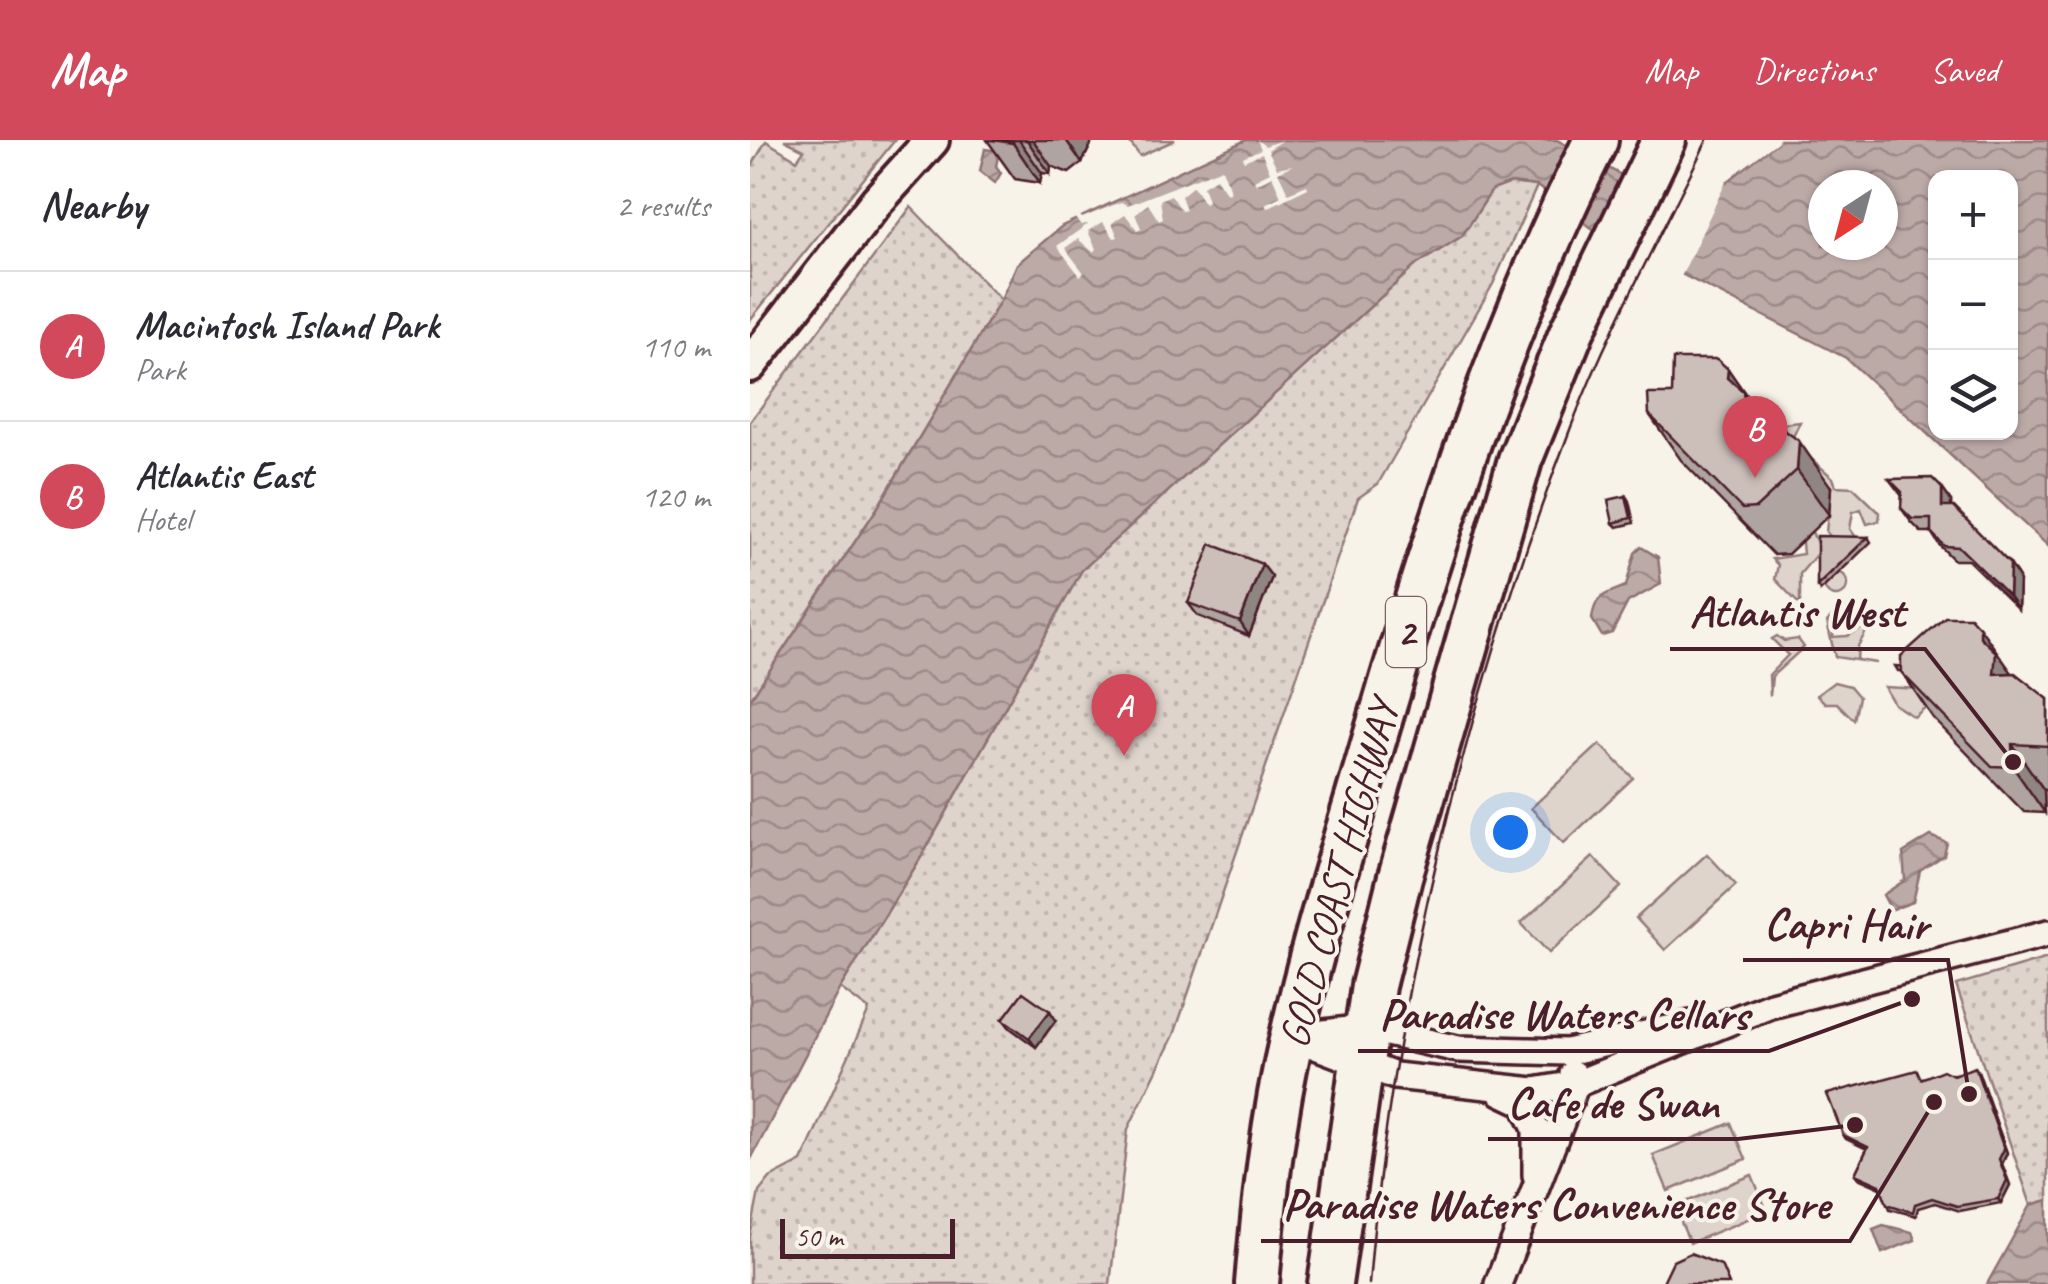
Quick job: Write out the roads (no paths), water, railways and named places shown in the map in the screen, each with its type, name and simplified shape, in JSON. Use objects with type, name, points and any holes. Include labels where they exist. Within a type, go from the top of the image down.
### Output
[{"type":"highway","name":"GOLD COAST HIGHWAY","points":[[1257,1284],[1276,1122],[1292,1037],[1427,562],[1465,446],[1548,236],[1596,140]]},
{"type":"highway","name":"GOLD COAST HIGHWAY","points":[[1330,1284],[1361,1047],[1400,876],[1520,460],[1610,250],[1658,151]]},
{"type":"street","points":[[750,365],[877,202],[932,140]]},
{"type":"street","points":[[1292,1037],[1361,1047],[1566,1052],[1750,1013],[1877,974],[2048,933]]},
{"type":"street","points":[[1292,1037],[1361,1047],[1424,1082],[1534,1091],[1576,1084],[1750,1013]]},
{"type":"street","points":[[1498,1284],[1576,1084],[1566,1052]]},
{"type":"street","points":[[1496,1090],[1524,1104],[1536,1129],[1536,1190]]},
{"type":"water","points":[[1246,140],[1557,140],[1689,212],[1780,140],[2048,140],[2048,546],[1934,440],[2018,440],[2018,170],[1928,170],[1928,434],[1846,358],[1593,229],[1537,186],[1511,183],[1492,190],[1462,236],[1416,265],[1082,570],[923,854],[840,988],[750,1161],[750,700],[878,507],[1001,300],[1017,264],[1062,226]]},
{"type":"water","points":[[985,149],[999,151],[996,166],[1001,173],[995,183],[980,171]]},
{"type":"water","points":[[1641,547],[1658,557],[1661,584],[1628,602],[1612,633],[1602,636],[1592,619],[1596,604],[1603,596],[1626,586],[1635,553]]},
{"type":"water","points":[[1931,836],[1947,843],[1944,855],[1920,871],[1913,902],[1891,910],[1883,895],[1905,880],[1903,853]]},
{"type":"water","points":[[2048,1200],[2048,1284],[1987,1284],[2031,1205]]},
{"type":"water","points":[[1883,1225],[1912,1232],[1915,1240],[1882,1253],[1873,1229]]},
{"type":"tram line","points":[[1369,1284],[1396,1066],[1416,957],[1467,740],[1533,529],[1571,427],[1619,318],[1707,140]]},
{"type":"place","name":"Atlantis East","points":[[1755,478]]},
{"type":"place","name":"Macintosh Island Park","points":[[1124,756]]},
{"type":"place","name":"Atlantis West","points":[[2013,762]]},
{"type":"place","name":"Paradise Waters Cellars","points":[[1912,999]]},
{"type":"place","name":"Capri Hair","points":[[1969,1094]]},
{"type":"place","name":"Paradise Waters Convenience Store","points":[[1934,1102]]},
{"type":"place","name":"Cafe de Swan","points":[[1855,1125]]}]
